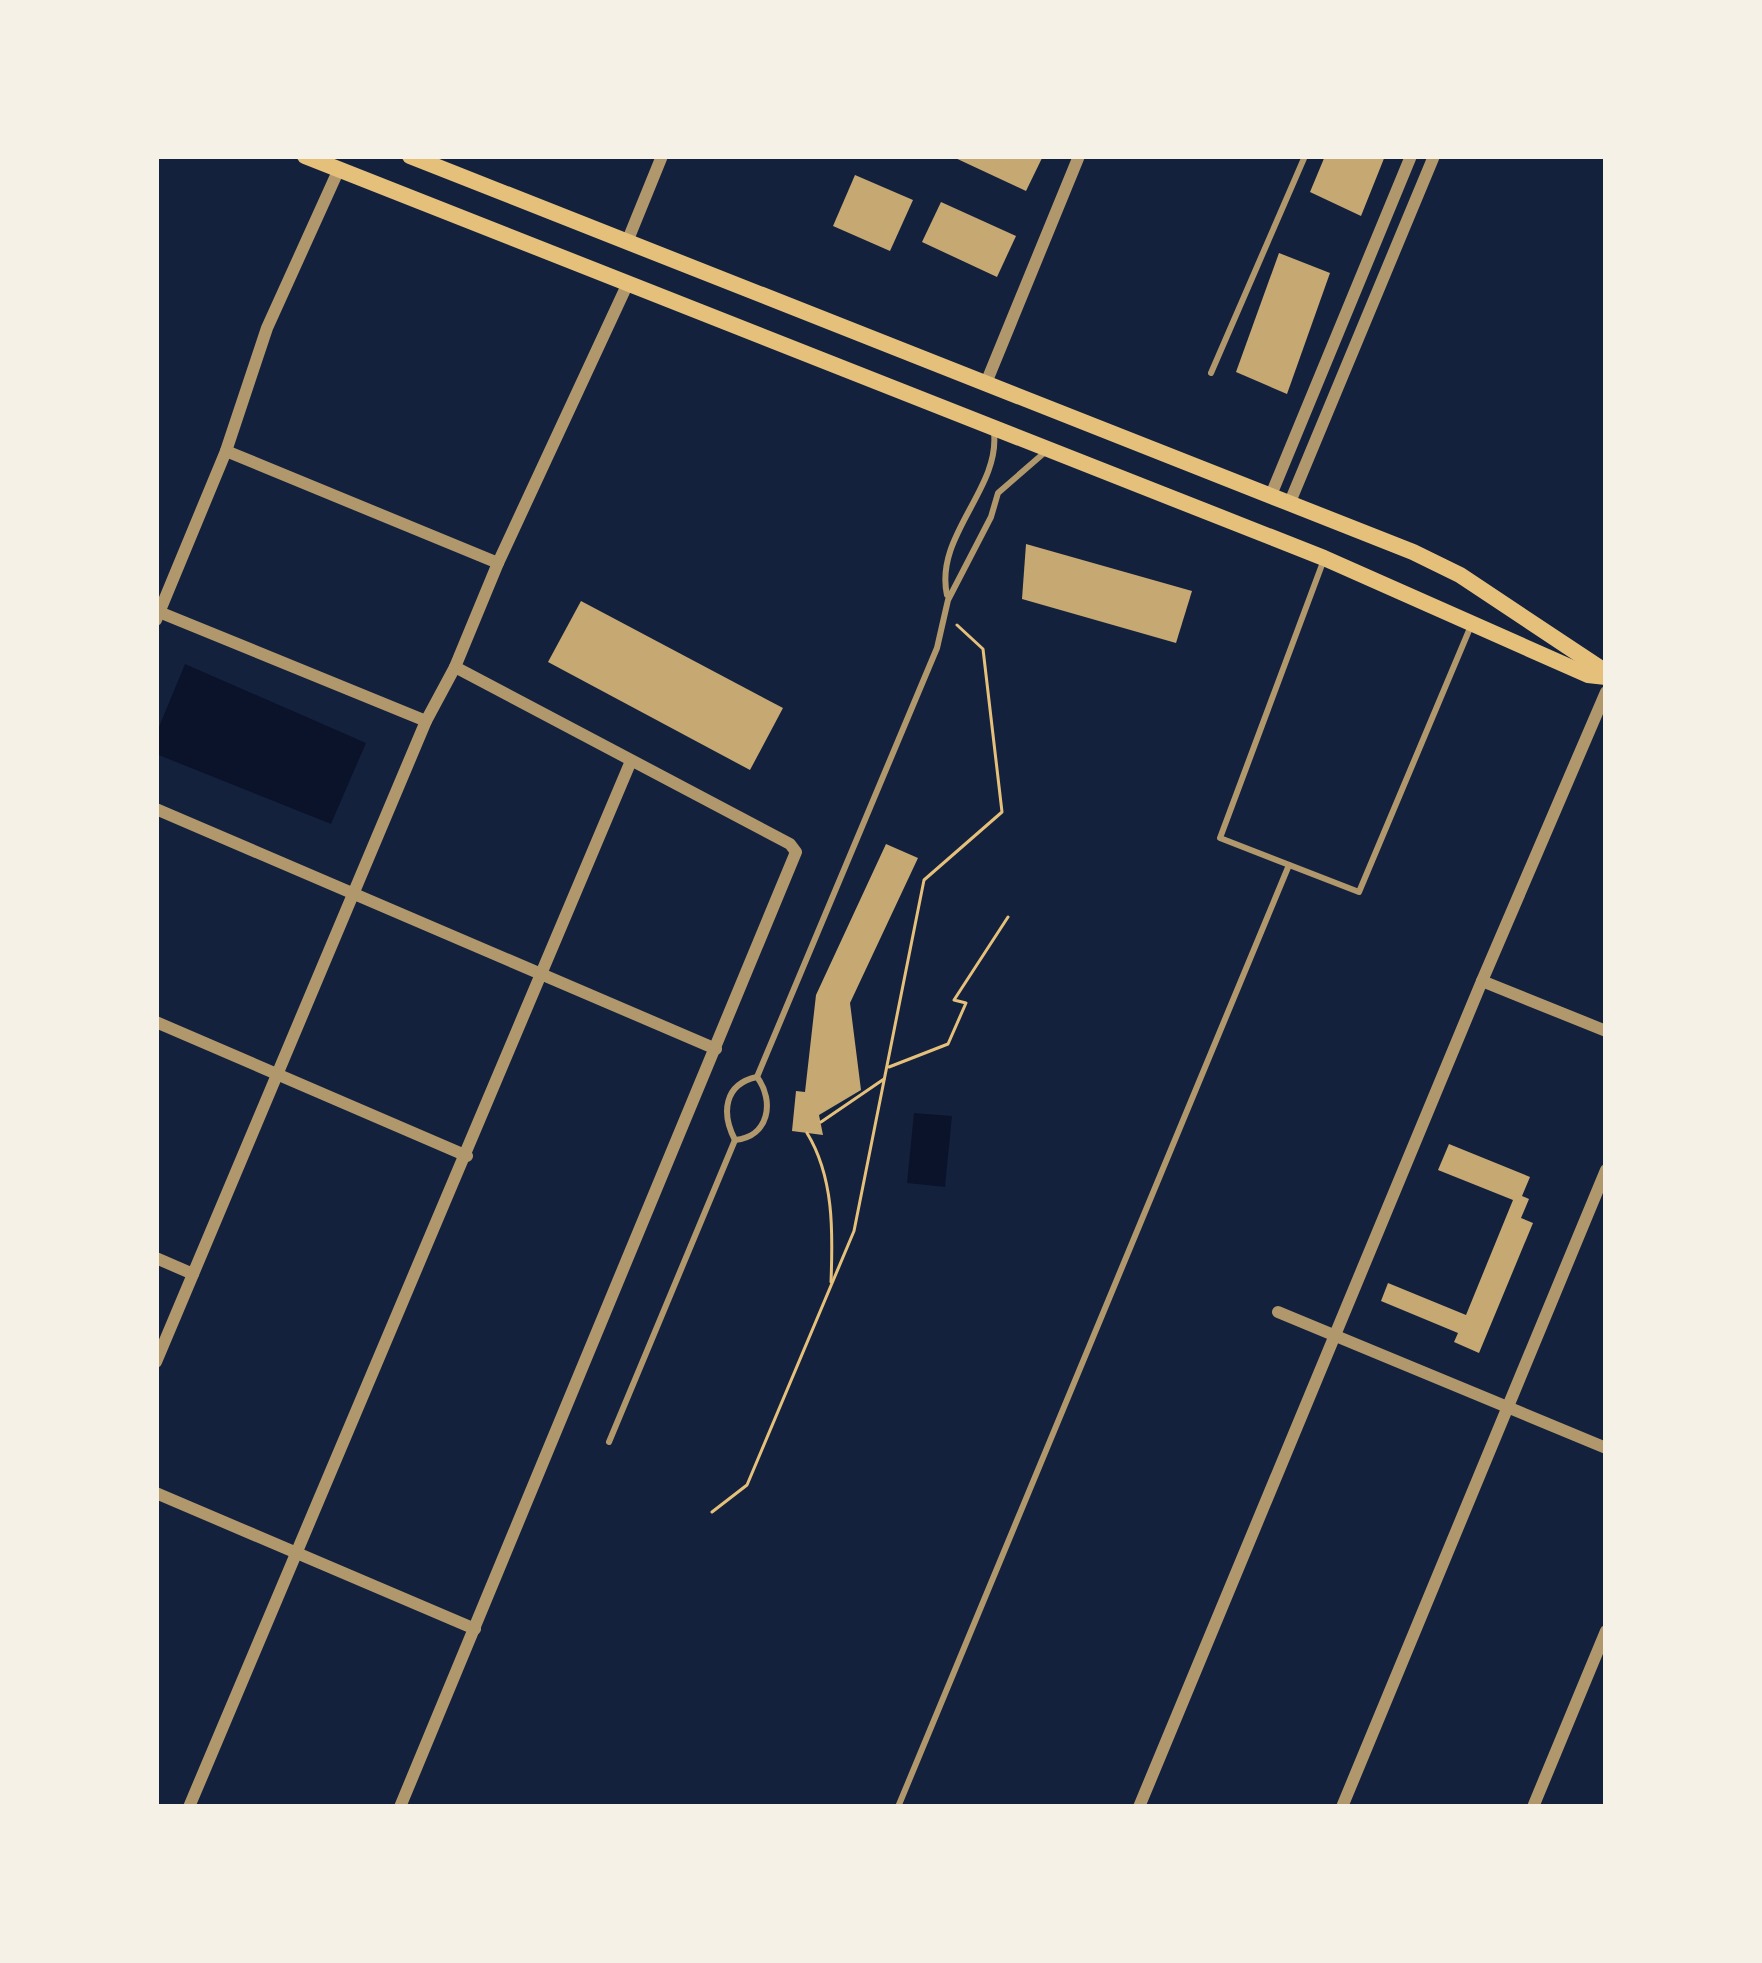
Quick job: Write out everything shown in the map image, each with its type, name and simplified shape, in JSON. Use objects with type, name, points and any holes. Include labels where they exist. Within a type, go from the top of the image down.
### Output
[{"type":"main road","points":[[305,156],[1324,558],[1588,675],[1606,675]]},
{"type":"main road","points":[[410,156],[1439,564],[1606,675]]},
{"type":"street","points":[[627,242],[662,156]]},
{"type":"street","points":[[986,383],[1079,156]]},
{"type":"street","points":[[1271,495],[1411,156]]},
{"type":"street","points":[[1290,502],[1434,156]]},
{"type":"street","points":[[339,169],[267,328],[226,452],[158,616],[426,721]]},
{"type":"street","points":[[156,1362],[426,721],[455,667],[498,563],[628,284]]},
{"type":"street","points":[[226,452],[498,563]]},
{"type":"street","points":[[400,1807],[796,852],[790,844],[455,667]]},
{"type":"street","points":[[1139,1807],[1606,692]]},
{"type":"street","points":[[189,1807],[631,761]]},
{"type":"street","points":[[156,808],[716,1049]]},
{"type":"street","points":[[1482,981],[1606,1031]]},
{"type":"street","points":[[156,1022],[467,1156]]},
{"type":"street","points":[[1342,1807],[1606,1170]]},
{"type":"street","points":[[156,1258],[193,1274]]},
{"type":"street","points":[[1278,1312],[1606,1448]]},
{"type":"street","points":[[156,1492],[475,1629]]},
{"type":"street","points":[[1533,1807],[1606,1631]]},
{"type":"lane","points":[[1211,373],[1304,156]]},
{"type":"lane","points":[[757,1077],[937,649],[948,600],[945,572],[952,546],[996,451],[994,430]]},
{"type":"lane","points":[[948,600],[991,517],[998,493],[1047,450]]},
{"type":"lane","points":[[1324,558],[1220,838],[1359,892],[1472,623]]},
{"type":"lane","points":[[898,1807],[1289,865]]},
{"type":"lane","points":[[609,1442],[734,1140],[726,1124],[732,1089],[740,1080],[757,1077]]},
{"type":"lane","points":[[734,1140],[754,1134],[767,1113],[767,1090],[757,1077]]},
{"type":"path","points":[[712,1512],[747,1485],[854,1232],[924,880],[1002,812],[983,650],[969,632],[945,617]]},
{"type":"path","points":[[887,1067],[948,1044],[966,1003],[954,1000],[1008,917]]},
{"type":"path","points":[[821,1122],[885,1078]]},
{"type":"path","points":[[807,1132],[817,1148],[826,1185],[833,1231],[831,1288]]},
{"type":"water","points":[[185,664],[366,743],[331,824],[156,754],[156,734]]},
{"type":"water","points":[[914,1113],[952,1116],[945,1187],[907,1183]]},
{"type":"building","points":[[951,156],[1043,156],[1026,191]]},
{"type":"building","points":[[1325,156],[1385,156],[1361,216],[1310,192]]},
{"type":"building","points":[[855,175],[913,200],[890,251],[833,226]]},
{"type":"building","points":[[941,202],[1016,236],[997,277],[922,242]]},
{"type":"building","points":[[1279,253],[1330,273],[1287,394],[1236,372]]},
{"type":"building","points":[[1026,544],[1192,591],[1176,643],[1022,599]]},
{"type":"building","points":[[581,601],[783,708],[750,770],[548,662]]},
{"type":"building","points":[[886,844],[918,858],[850,1003],[861,1090],[819,1115],[823,1135],[792,1131],[796,1091],[805,1092],[816,995]]},
{"type":"building","points":[[1449,1144],[1530,1177],[1522,1196],[1529,1199],[1521,1218],[1533,1223],[1479,1353],[1454,1342],[1458,1333],[1381,1301],[1388,1283],[1466,1315],[1513,1200],[1438,1170]]}]
